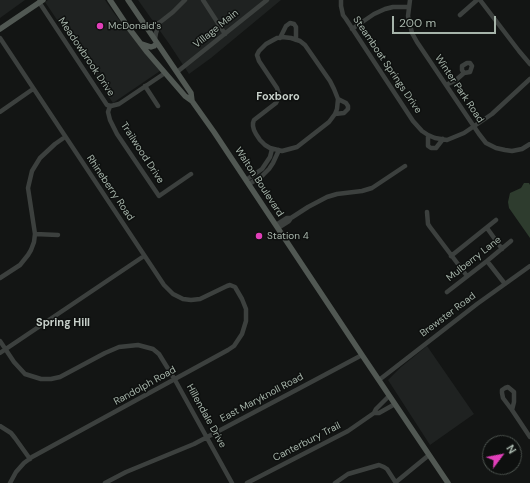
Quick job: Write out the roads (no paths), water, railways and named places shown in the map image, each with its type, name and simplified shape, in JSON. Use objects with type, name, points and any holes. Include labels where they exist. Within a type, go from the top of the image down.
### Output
[{"type":"main road","name":"Walton Boulevard","points":[[110,0],[140,43],[172,82],[192,101],[248,182],[448,483]]},
{"type":"main road","points":[[128,0],[191,93],[192,101]]},
{"type":"main road","points":[[0,29],[41,1]]},
{"type":"main road","points":[[140,43],[151,47],[154,46],[156,41]]},
{"type":"main road","points":[[172,82],[178,81],[180,78]]},
{"type":"street","points":[[145,25],[159,23],[185,0]]},
{"type":"street","points":[[202,0],[225,34]]},
{"type":"street","name":"Village Main","points":[[177,72],[262,2],[267,0]]},
{"type":"street","name":"Steamboat Springs Drive","points":[[341,0],[343,15],[352,29],[413,121],[428,135],[447,140],[464,133],[492,114],[530,79]]},
{"type":"street","name":"Winter Park Road","points":[[410,0],[408,16],[412,33],[486,143],[496,148],[512,151],[530,144]]},
{"type":"street","points":[[460,15],[477,0]]},
{"type":"street","points":[[480,0],[530,64]]},
{"type":"street","name":"Meadowbrook Drive","points":[[41,1],[107,105],[111,106],[119,104],[165,73]]},
{"type":"street","points":[[352,29],[374,14],[385,9],[393,7],[409,7]]},
{"type":"street","points":[[156,41],[156,32],[159,23]]},
{"type":"street","points":[[280,38],[286,26],[290,23],[294,24],[296,28],[296,40]]},
{"type":"street","name":"Rhineberry Road","points":[[0,38],[164,285],[173,294],[183,299],[191,300],[200,299],[230,285]]},
{"type":"street","points":[[280,38],[291,38],[300,41],[308,48],[330,81],[338,99],[337,109],[329,122],[297,147],[282,151],[272,149],[265,145],[254,130],[253,123],[257,117],[276,103],[279,97],[277,88],[261,65],[257,56],[258,51],[266,44],[280,38]]},
{"type":"street","points":[[446,85],[456,80],[464,73]]},
{"type":"street","points":[[145,86],[158,106]]},
{"type":"street","points":[[0,112],[33,89]]},
{"type":"street","points":[[335,114],[344,113],[348,109],[346,103],[338,99]]},
{"type":"street","name":"Trailwood Drive","points":[[110,106],[108,112],[110,120],[117,134],[159,196],[191,174]]},
{"type":"street","name":"Steamboat Springs Drive","points":[[428,135],[428,146],[431,148],[436,148],[443,139]]},
{"type":"street","points":[[0,278],[20,265],[28,255],[34,242],[35,234],[28,188],[32,171],[40,158],[65,137]]},
{"type":"street","points":[[248,182],[262,169],[270,157],[272,149]]},
{"type":"street","points":[[248,182],[262,176],[269,169],[279,150]]},
{"type":"street","points":[[277,227],[289,222],[291,218],[330,195],[362,191],[372,188],[405,166]]},
{"type":"street","points":[[427,212],[428,224],[467,276]]},
{"type":"street","points":[[451,256],[496,220]]},
{"type":"street","points":[[487,228],[502,249]]},
{"type":"street","points":[[35,234],[58,235]]},
{"type":"street","name":"Mulberry Lane","points":[[447,292],[488,261],[511,241]]},
{"type":"street","points":[[0,353],[144,256]]},
{"type":"street","points":[[488,261],[505,284]]},
{"type":"street","name":"Brewster Road","points":[[379,380],[477,304],[530,266]]},
{"type":"street","name":"Randolph Road","points":[[10,483],[16,472],[30,459],[234,346],[242,334],[246,321],[246,309],[238,292],[230,285]]},
{"type":"street","name":"Hillendale Drive","points":[[0,341],[14,362],[25,374],[41,379],[60,377],[119,347],[138,345],[153,349],[159,354],[175,380],[232,483]]},
{"type":"street","name":"East Maryknoll Road","points":[[105,483],[126,471],[194,444],[362,355]]},
{"type":"street","name":"Canterbury Trail","points":[[247,483],[348,431],[374,413],[376,409],[390,396]]},
{"type":"street","name":"Canterbury Trail","points":[[374,413],[379,413],[395,404]]},
{"type":"street","points":[[512,410],[530,437]]},
{"type":"street","points":[[0,426],[11,433],[30,459]]},
{"type":"street","points":[[334,483],[348,474],[379,465],[387,469],[396,483],[429,455]]},
{"type":"place","name":"McDonald's","points":[[100,26]]},
{"type":"place","name":"Station 4","points":[[259,236]]},
{"type":"district","name":"Foxboro","points":[[278,97]]},
{"type":"district","name":"Spring Hill","points":[[63,323]]}]
